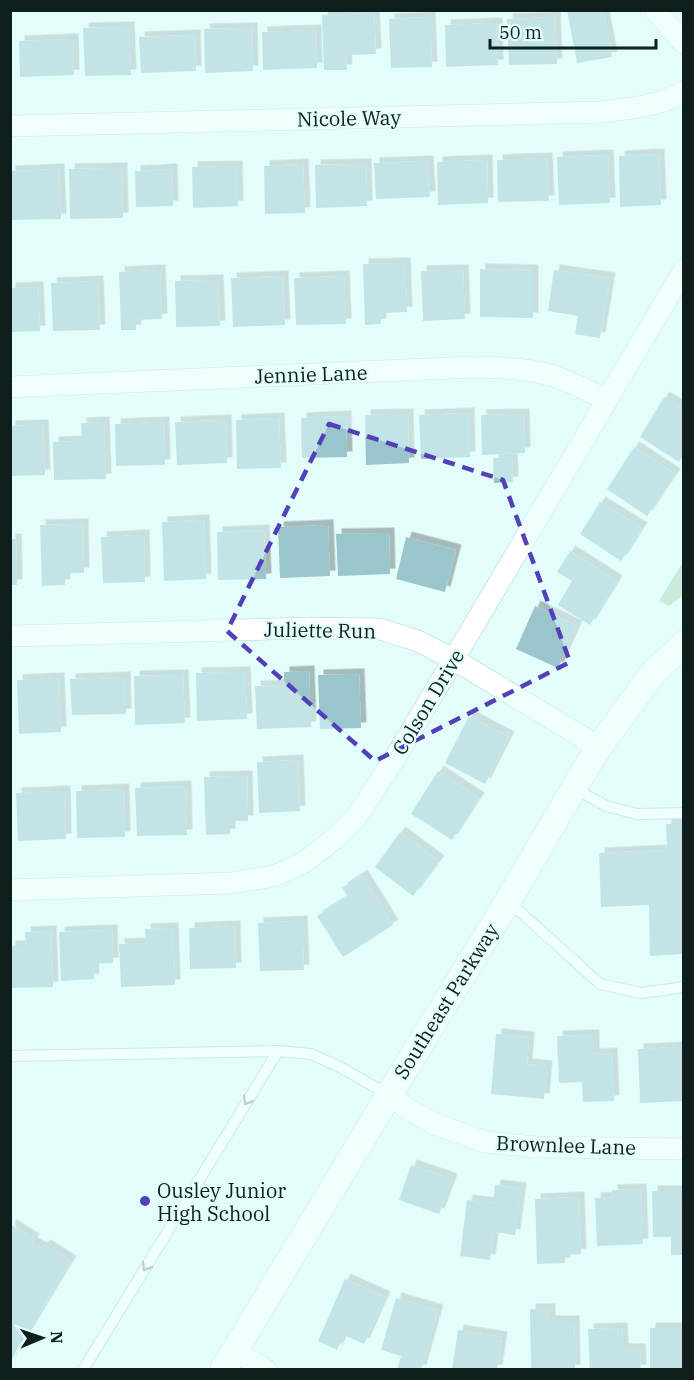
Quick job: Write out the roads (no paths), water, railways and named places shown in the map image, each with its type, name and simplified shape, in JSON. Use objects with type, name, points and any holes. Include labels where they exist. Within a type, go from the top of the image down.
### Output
[{"type":"street","points":[[656,10],[684,43]]},
{"type":"street","name":"Nicole Way","points":[[10,126],[600,112],[661,102],[684,92]]},
{"type":"street","name":"Colson Drive","points":[[10,890],[231,883],[274,876],[303,863],[333,840],[357,816],[397,755],[684,270]]},
{"type":"street","name":"Jennie Lane","points":[[10,387],[474,367],[507,368],[547,374],[570,382],[607,400]]},
{"type":"street","name":"Juliette Run","points":[[10,636],[309,628],[380,629],[418,642],[453,659],[599,747]]},
{"type":"street","name":"Southeast Parkway","points":[[229,1360],[599,747],[653,673],[684,644]]},
{"type":"street","name":"Brownlee Lane","points":[[389,1095],[435,1124],[485,1142],[537,1148],[684,1149]]},
{"type":"street","points":[[229,1360],[266,1370]]},
{"type":"lane","points":[[573,788],[606,806],[637,814],[684,813]]},
{"type":"lane","points":[[508,901],[600,984],[641,993],[684,986]]},
{"type":"lane","points":[[83,1370],[278,1051]]},
{"type":"lane","points":[[10,1056],[278,1051],[311,1054],[340,1067],[389,1095]]},
{"type":"place","name":"Ousley Junior High School","points":[[145,1201]]}]
